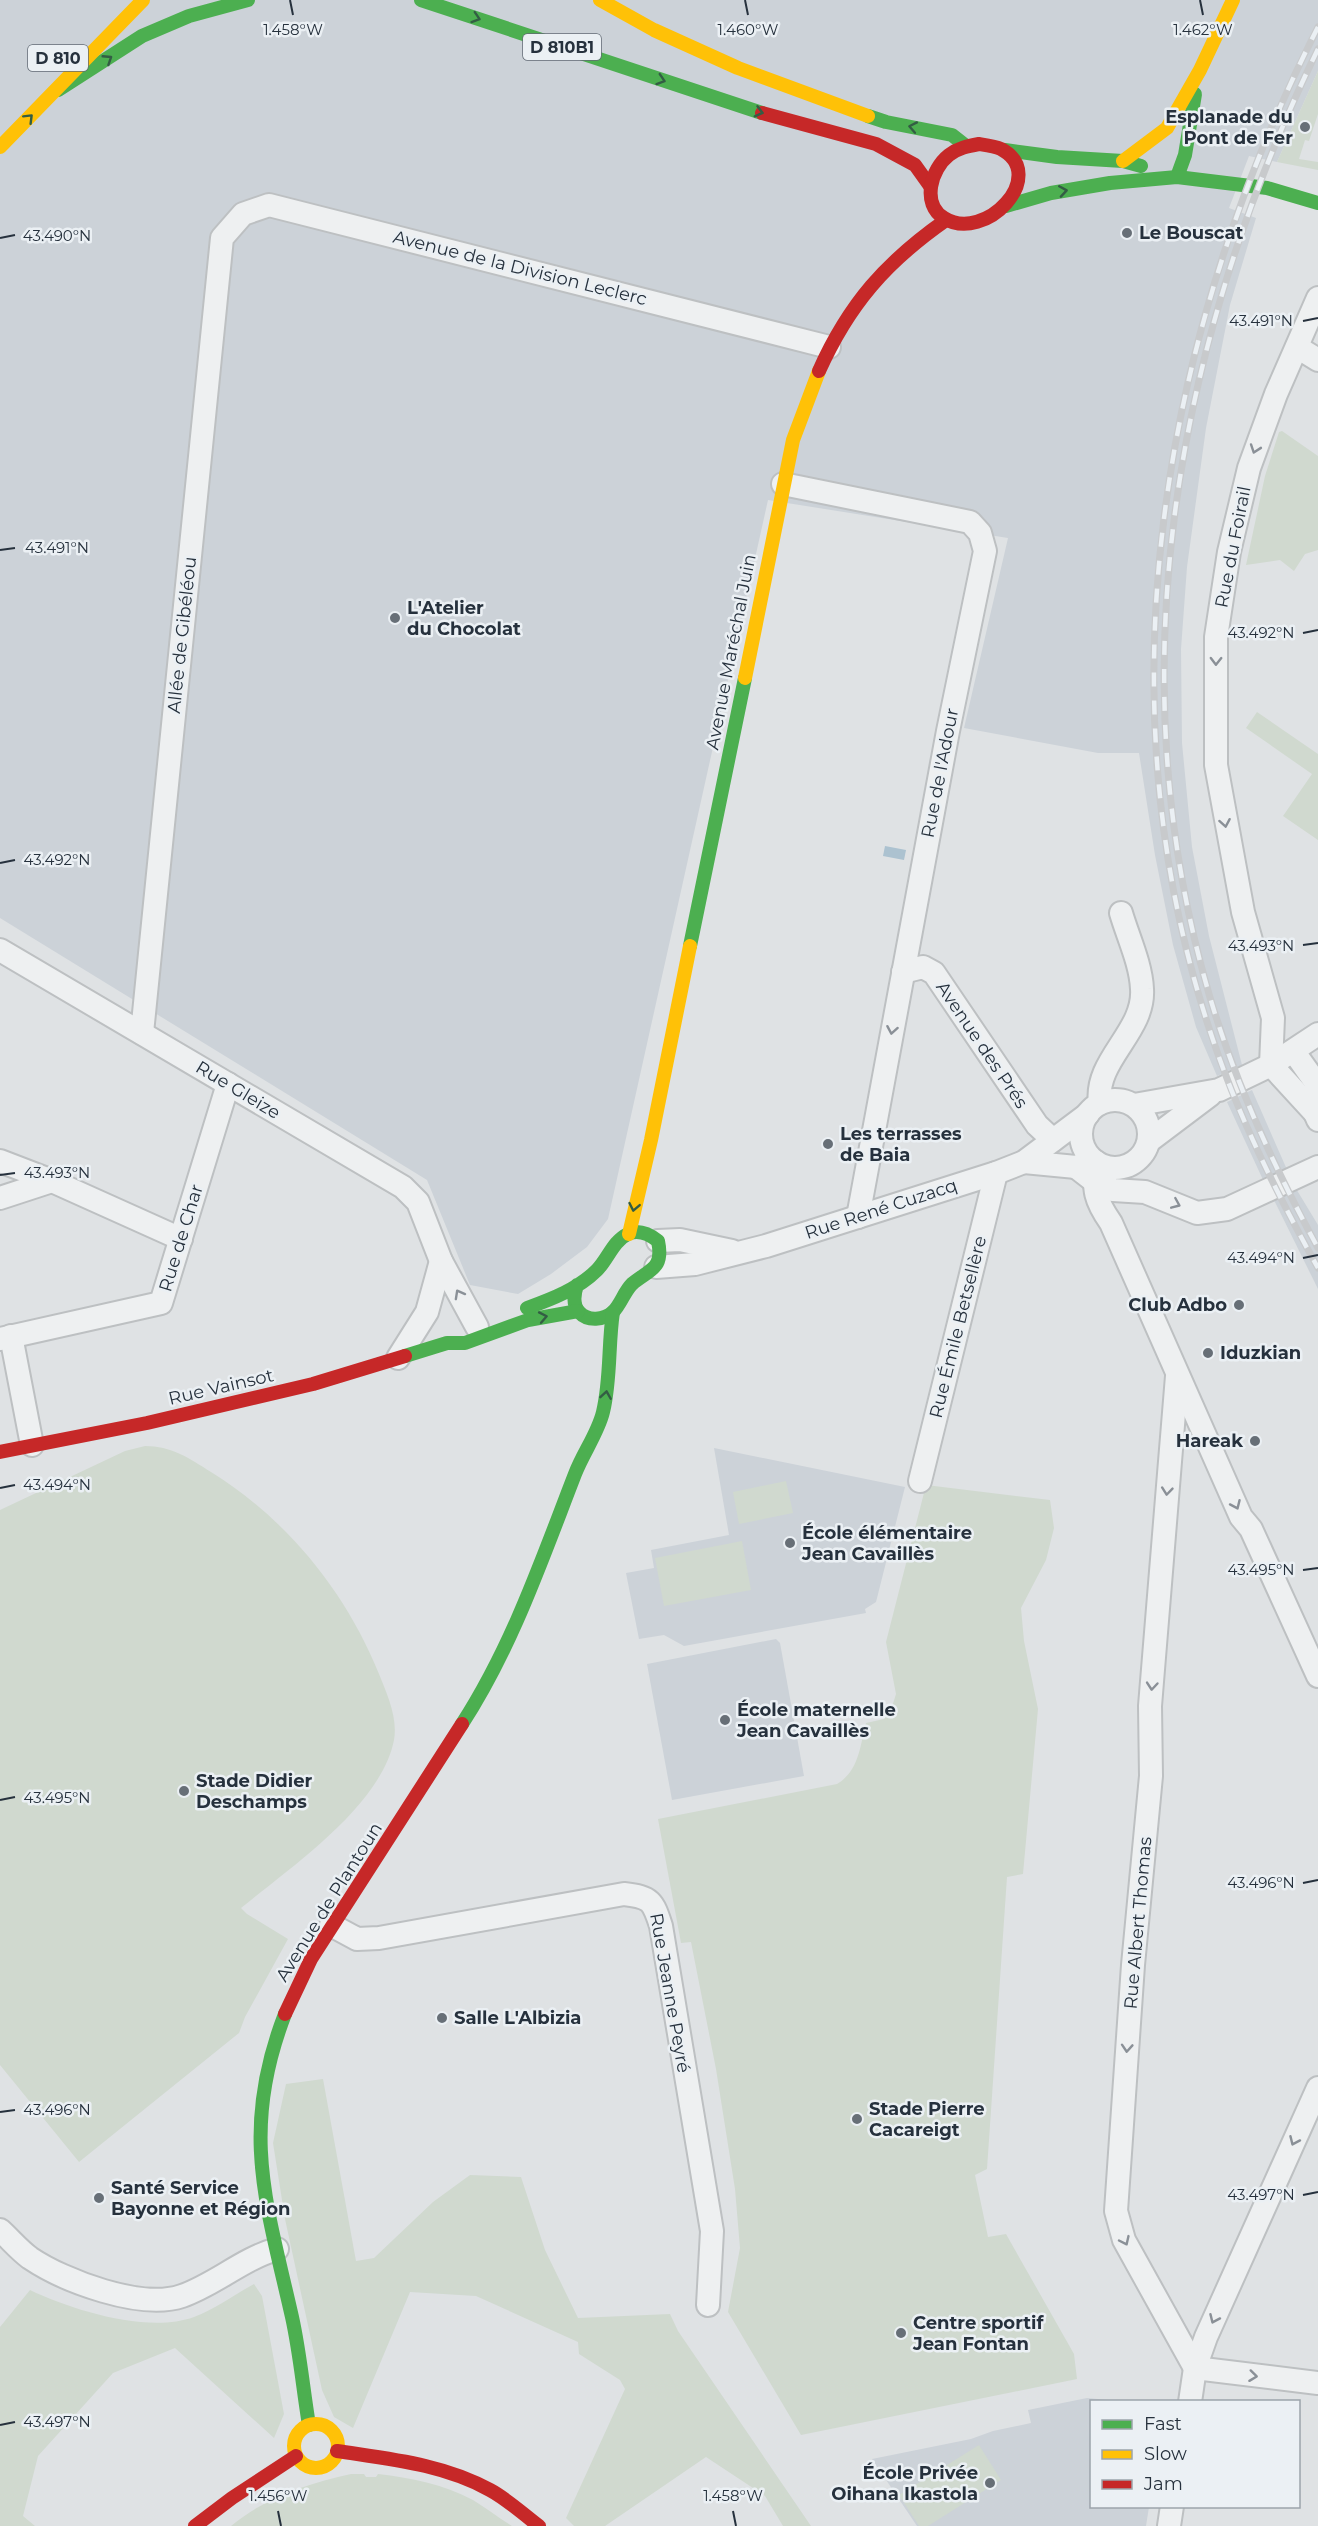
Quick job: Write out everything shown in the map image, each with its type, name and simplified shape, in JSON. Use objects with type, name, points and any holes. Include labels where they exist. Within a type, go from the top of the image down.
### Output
[{"type":"main road","name":"D 810","points":[[0,147],[144,0]]},
{"type":"main road","points":[[58,90],[142,36],[189,16],[248,0]]},
{"type":"main road","name":"D 810B1","points":[[421,0],[704,94]]},
{"type":"main road","points":[[600,0],[654,30],[711,57],[737,80],[886,122],[952,135],[966,146]]},
{"type":"main road","points":[[1123,161],[1167,128],[1200,70],[1233,0]]},
{"type":"main road","points":[[711,57],[698,71],[697,81],[704,94],[876,144],[915,165],[930,186]]},
{"type":"main road","points":[[1177,177],[1185,155],[1189,119],[1200,70]]},
{"type":"main road","points":[[723,100],[737,80]]},
{"type":"main road","points":[[1005,150],[1016,163],[1018,173],[1015,196],[996,214],[969,223],[946,220],[932,204],[930,186],[934,174],[945,158],[966,146],[990,144],[1005,150],[1057,157],[1123,161],[1177,177],[1267,188],[1318,203]]},
{"type":"main road","points":[[1006,206],[1051,193],[1110,183],[1177,177]]},
{"type":"main road","name":"Avenue Maréchal Juin","points":[[628,1234],[651,1140],[793,440],[828,347],[864,294],[888,266],[946,220]]},
{"type":"main road","name":"Avenue Maréchal Juin","points":[[650,1205],[651,1140]]},
{"type":"main road","points":[[613,1312],[630,1286],[656,1267],[661,1254],[655,1234],[636,1232],[628,1234]]},
{"type":"main road","name":"Rue Vainsot","points":[[447,1343],[462,1332],[537,1305],[577,1285],[596,1271],[622,1238],[628,1234]]},
{"type":"main road","points":[[577,1285],[573,1300],[591,1336]]},
{"type":"main road","name":"Rue Vainsot","points":[[0,1452],[147,1423],[313,1384],[447,1343],[465,1343],[528,1320],[581,1314],[598,1319],[613,1312]]},
{"type":"main road","name":"Avenue de Plantoun","points":[[309,2425],[299,2350],[262,2169],[259,2131],[263,2090],[275,2036],[289,2002],[331,1925],[473,1707],[522,1609],[577,1468],[603,1414],[610,1366],[610,1332],[613,1312]]},
{"type":"main road","name":"Avenue de Plantoun","points":[[577,1468],[592,1400],[597,1365],[596,1356]]},
{"type":"main road","points":[[317,2424],[330,2430],[337,2443],[337,2451],[330,2462],[318,2467],[305,2465],[296,2456],[294,2448],[297,2434],[309,2425],[317,2424]]},
{"type":"main road","points":[[337,2451],[424,2464],[454,2475],[491,2490],[539,2526]]},
{"type":"main road","points":[[195,2526],[242,2489],[269,2475],[296,2456]]},
{"type":"street","name":"Avenue de la Division Leclerc","points":[[222,238],[243,214],[269,205],[828,347]]},
{"type":"street","name":"Allée de Gibéléou","points":[[142,1033],[222,238]]},
{"type":"street","name":"Rue du Foirail","points":[[1271,1065],[1274,1018],[1243,912],[1232,863],[1216,765],[1216,636],[1229,552],[1249,468],[1276,394],[1318,298]]},
{"type":"street","points":[[1297,347],[1318,360]]},
{"type":"street","name":"Rue de l'Adour","points":[[783,484],[970,522],[980,533],[986,551],[948,731],[858,1217]]},
{"type":"street","points":[[1121,914],[1142,990],[1140,1006],[1132,1027],[1107,1067],[1094,1108],[1081,1130],[1090,1168],[1126,1166],[1142,1155],[1149,1141],[1149,1125],[1134,1105]]},
{"type":"street","name":"Rue Gleize","points":[[0,950],[403,1187],[418,1202],[441,1261],[477,1327]]},
{"type":"street","name":"Avenue des Prés","points":[[903,972],[923,967],[934,973],[1037,1125],[1053,1140]]},
{"type":"street","points":[[1274,1018],[1307,1042],[1317,1081],[1317,1116]]},
{"type":"street","points":[[1149,1141],[1213,1093],[1271,1065],[1307,1042]]},
{"type":"street","points":[[1271,1065],[1317,1116]]},
{"type":"street","name":"Rue de Char","points":[[5,1338],[161,1303],[228,1084]]},
{"type":"street","points":[[1094,1108],[1113,1100],[1134,1105],[1213,1093]]},
{"type":"street","name":"Rue René Cuzacq","points":[[656,1267],[695,1264],[766,1246],[996,1173],[1024,1162],[1094,1108]]},
{"type":"street","points":[[0,1161],[52,1181],[181,1239]]},
{"type":"street","name":"Rue René Cuzacq","points":[[1024,1162],[1090,1168],[1120,1192],[1145,1192],[1197,1213],[1227,1209],[1318,1167]]},
{"type":"street","points":[[1111,1223],[1126,1166]]},
{"type":"street","name":"Rue Albert Thomas","points":[[1090,1168],[1095,1195],[1111,1223],[1241,1517],[1251,1529],[1318,1676]]},
{"type":"street","name":"Rue Émile Betsellère","points":[[920,1481],[996,1173]]},
{"type":"street","points":[[0,1198],[52,1181]]},
{"type":"street","name":"Rue René Cuzacq","points":[[655,1234],[736,1252]]},
{"type":"street","points":[[398,1358],[427,1312],[441,1261]]},
{"type":"street","points":[[427,1312],[447,1343]]},
{"type":"street","points":[[5,1338],[32,1445]]},
{"type":"street","name":"Rue Albert Thomas","points":[[1177,1376],[1150,1706],[1151,1776],[1133,1965],[1116,2211],[1124,2240],[1195,2368]]},
{"type":"street","points":[[1173,1433],[1195,1432],[1200,1427]]},
{"type":"street","points":[[1171,1460],[1188,1451],[1212,1452]]},
{"type":"street","name":"Rue Jeanne Peyré","points":[[331,1925],[357,1940],[624,1894],[643,1896],[651,1902],[661,1926],[711,2230],[708,2305]]},
{"type":"street","points":[[1190,2400],[1195,2368],[1210,2326],[1318,2088]]},
{"type":"street","points":[[0,2230],[29,2257],[49,2269],[118,2295],[148,2299],[182,2296],[254,2257],[277,2249]]},
{"type":"street","points":[[1195,2368],[1318,2383]]},
{"type":"street","points":[[1169,2526],[1172,2508]]},
{"type":"shaded area","points":[[0,0],[1318,0],[1318,71],[1277,162],[1249,156],[1229,208],[1256,218],[1230,305],[1206,428],[1187,567],[1181,649],[1182,743],[1192,847],[1209,936],[1242,1065],[1217,1076],[1196,1027],[1173,945],[1155,855],[1139,753],[1098,753],[964,728],[1008,538],[768,500],[608,1219],[587,1247],[551,1274],[518,1294],[470,1285],[427,1180],[0,918]]},
{"type":"shaded area","name":"Esplanade du Pont de Fer","points":[[1318,71],[1318,114],[1309,141],[1305,140],[1299,159],[1318,162],[1318,170],[1277,162]]},
{"type":"shaded area","points":[[1282,431],[1318,456],[1318,550],[1305,554],[1294,571],[1280,560],[1246,565],[1265,476],[1279,432]]},
{"type":"shaded area","points":[[1257,712],[1318,754],[1318,840],[1283,816],[1312,774],[1246,728]]},
{"type":"shaded area","points":[[1252,1090],[1288,1172],[1264,1182],[1227,1102]]},
{"type":"shaded area","points":[[1295,1187],[1318,1225],[1318,1289],[1272,1196]]},
{"type":"shaded area","name":"Stade Didier Deschamps","points":[[145,1446],[163,1448],[180,1454],[239,1491],[289,1535],[311,1560],[350,1614],[365,1644],[388,1698],[395,1732],[386,1764],[372,1788],[353,1811],[308,1854],[241,1908],[288,1939],[245,2017],[239,2033],[79,2162],[0,2065],[0,1510],[125,1451]]},
{"type":"shaded area","name":"École élémentaire Jean Cavaillès","points":[[714,1448],[905,1487],[876,1602],[865,1609],[866,1613],[684,1646],[664,1635],[639,1639],[626,1573],[654,1568],[651,1550],[729,1535]]},
{"type":"shaded area","points":[[786,1481],[793,1513],[739,1524],[733,1492]]},
{"type":"shaded area","points":[[926,1485],[1050,1500],[1054,1528],[1046,1560],[1021,1608],[1024,1641],[1038,1709],[1023,1874],[1007,1877],[987,2169],[975,2175],[988,2237],[1006,2234],[1074,2354],[1077,2379],[801,2435],[728,2312],[740,2248],[735,2189],[716,2069],[691,1942],[681,1943],[658,1819],[837,1784],[850,1772],[858,1757],[866,1723],[884,1719],[891,1710],[896,1694],[886,1642]]},
{"type":"shaded area","points":[[742,1541],[751,1590],[664,1606],[655,1558]]},
{"type":"shaded area","name":"École maternelle Jean Cavaillès","points":[[776,1639],[780,1643],[804,1776],[672,1800],[647,1664]]},
{"type":"shaded area","points":[[323,2079],[356,2261],[374,2258],[433,2202],[470,2175],[521,2177],[545,2250],[578,2318],[670,2314],[678,2331],[811,2526],[783,2526],[765,2496],[706,2457],[605,2526],[574,2526],[566,2518],[625,2389],[620,2380],[579,2354],[578,2342],[476,2296],[410,2292],[353,2428],[334,2417],[322,2390],[285,2219],[273,2143],[286,2084]]},
{"type":"shaded area","points":[[254,2284],[262,2296],[284,2414],[274,2438],[175,2348],[113,2373],[38,2456],[23,2516],[35,2526],[0,2526],[0,2327],[30,2290],[88,2312],[155,2323],[175,2322],[194,2317]]},
{"type":"shaded area","name":"École Privée Oihana Ikastola","points":[[1087,2398],[1108,2400],[1090,2400],[1090,2508],[1149,2508],[1146,2526],[917,2526],[872,2459],[971,2439],[993,2431],[1031,2423],[1028,2410]]},
{"type":"shaded area","points":[[979,2445],[1001,2480],[928,2526],[919,2526],[899,2495]]},
{"type":"shaded area","points":[[351,2474],[376,2477],[378,2474],[438,2486],[462,2494],[512,2526],[231,2526],[273,2499],[319,2482]]},
{"type":"water","points":[[885,846],[906,850],[904,860],[883,856]]},
{"type":"railway","points":[[1318,27],[1264,145],[1220,267],[1186,392],[1164,519],[1154,648],[1158,777],[1176,905],[1210,1031],[1232,1092],[1272,1181],[1318,1268]]},
{"type":"railway","points":[[1318,49],[1268,161],[1228,276],[1196,393],[1175,512],[1165,632],[1167,753],[1181,874],[1209,994],[1243,1092],[1286,1187],[1318,1248]]},
{"type":"traffic: fast","points":[[58,90],[142,36],[189,16],[248,0]]},
{"type":"traffic: fast","points":[[421,0],[762,113]]},
{"type":"traffic: fast","points":[[1177,177],[1185,155],[1195,94]]},
{"type":"traffic: fast","points":[[868,116],[886,122],[952,135],[966,146]]},
{"type":"traffic: fast","points":[[1005,150],[1057,157],[1123,161],[1141,166]]},
{"type":"traffic: fast","points":[[1006,206],[1051,193],[1110,183],[1177,177],[1267,188],[1318,203]]},
{"type":"traffic: fast","points":[[690,946],[745,678]]},
{"type":"traffic: fast","points":[[527,1308],[555,1297],[573,1288],[582,1283],[601,1266],[618,1241],[628,1234],[644,1233],[658,1241],[657,1263],[632,1284],[616,1309],[609,1315],[591,1319],[579,1312],[574,1302],[574,1295],[575,1292],[576,1288],[577,1285]]},
{"type":"traffic: fast","points":[[405,1356],[447,1343],[465,1343],[528,1320],[578,1311]]},
{"type":"traffic: fast","points":[[462,1724],[480,1695],[511,1633],[575,1474],[601,1420],[606,1400],[613,1312]]},
{"type":"traffic: fast","points":[[285,2014],[271,2056],[263,2094],[262,2166],[266,2201],[295,2330],[309,2425]]},
{"type":"traffic: slow","points":[[0,147],[143,0]]},
{"type":"traffic: slow","points":[[600,0],[654,30],[738,68],[868,116]]},
{"type":"traffic: slow","points":[[1123,161],[1167,128],[1200,70],[1233,0]]},
{"type":"traffic: slow","points":[[745,678],[793,440],[819,371]]},
{"type":"traffic: slow","points":[[629,1234],[651,1140],[690,946]]},
{"type":"traffic: slow","points":[[316,2424],[331,2431],[338,2446],[331,2461],[316,2468],[301,2461],[294,2446],[301,2431],[316,2424]]},
{"type":"traffic: jam","points":[[762,113],[876,144],[915,165],[930,186]]},
{"type":"traffic: jam","points":[[979,144],[1001,149],[1014,160],[1019,174],[1015,189],[1006,203],[993,214],[977,222],[960,224],[944,218],[937,212],[931,196],[933,177],[949,155],[979,144]]},
{"type":"traffic: jam","points":[[819,371],[843,325],[871,286],[905,252],[946,220]]},
{"type":"traffic: jam","points":[[0,1452],[147,1423],[313,1384],[405,1356]]},
{"type":"traffic: jam","points":[[285,2014],[311,1959],[462,1724]]},
{"type":"traffic: jam","points":[[337,2451],[396,2460],[454,2474],[496,2494],[539,2526]]},
{"type":"traffic: jam","points":[[195,2526],[232,2498],[296,2456]]},
{"type":"place","name":"Esplanade du Pont de Fer","points":[[1305,127]]},
{"type":"place","name":"Le Bouscat","points":[[1127,233]]},
{"type":"place","name":"L'Atelier du Chocolat","points":[[395,618]]},
{"type":"place","name":"Les terrasses de Baia","points":[[828,1144]]},
{"type":"place","name":"Club Adbo","points":[[1239,1305]]},
{"type":"place","name":"Iduzkian","points":[[1208,1353]]},
{"type":"place","name":"Hareak","points":[[1255,1441]]},
{"type":"place","name":"École élémentaire Jean Cavaillès","points":[[790,1543]]},
{"type":"place","name":"École maternelle Jean Cavaillès","points":[[725,1720]]},
{"type":"place","name":"Stade Didier Deschamps","points":[[184,1791]]},
{"type":"place","name":"Salle L'Albizia","points":[[442,2018]]},
{"type":"place","name":"Stade Pierre Cacareigt","points":[[857,2119]]},
{"type":"place","name":"Santé Service Bayonne et Région","points":[[99,2198]]},
{"type":"place","name":"Centre sportif Jean Fontan","points":[[901,2333]]},
{"type":"place","name":"École Privée Oihana Ikastola","points":[[990,2483]]}]
